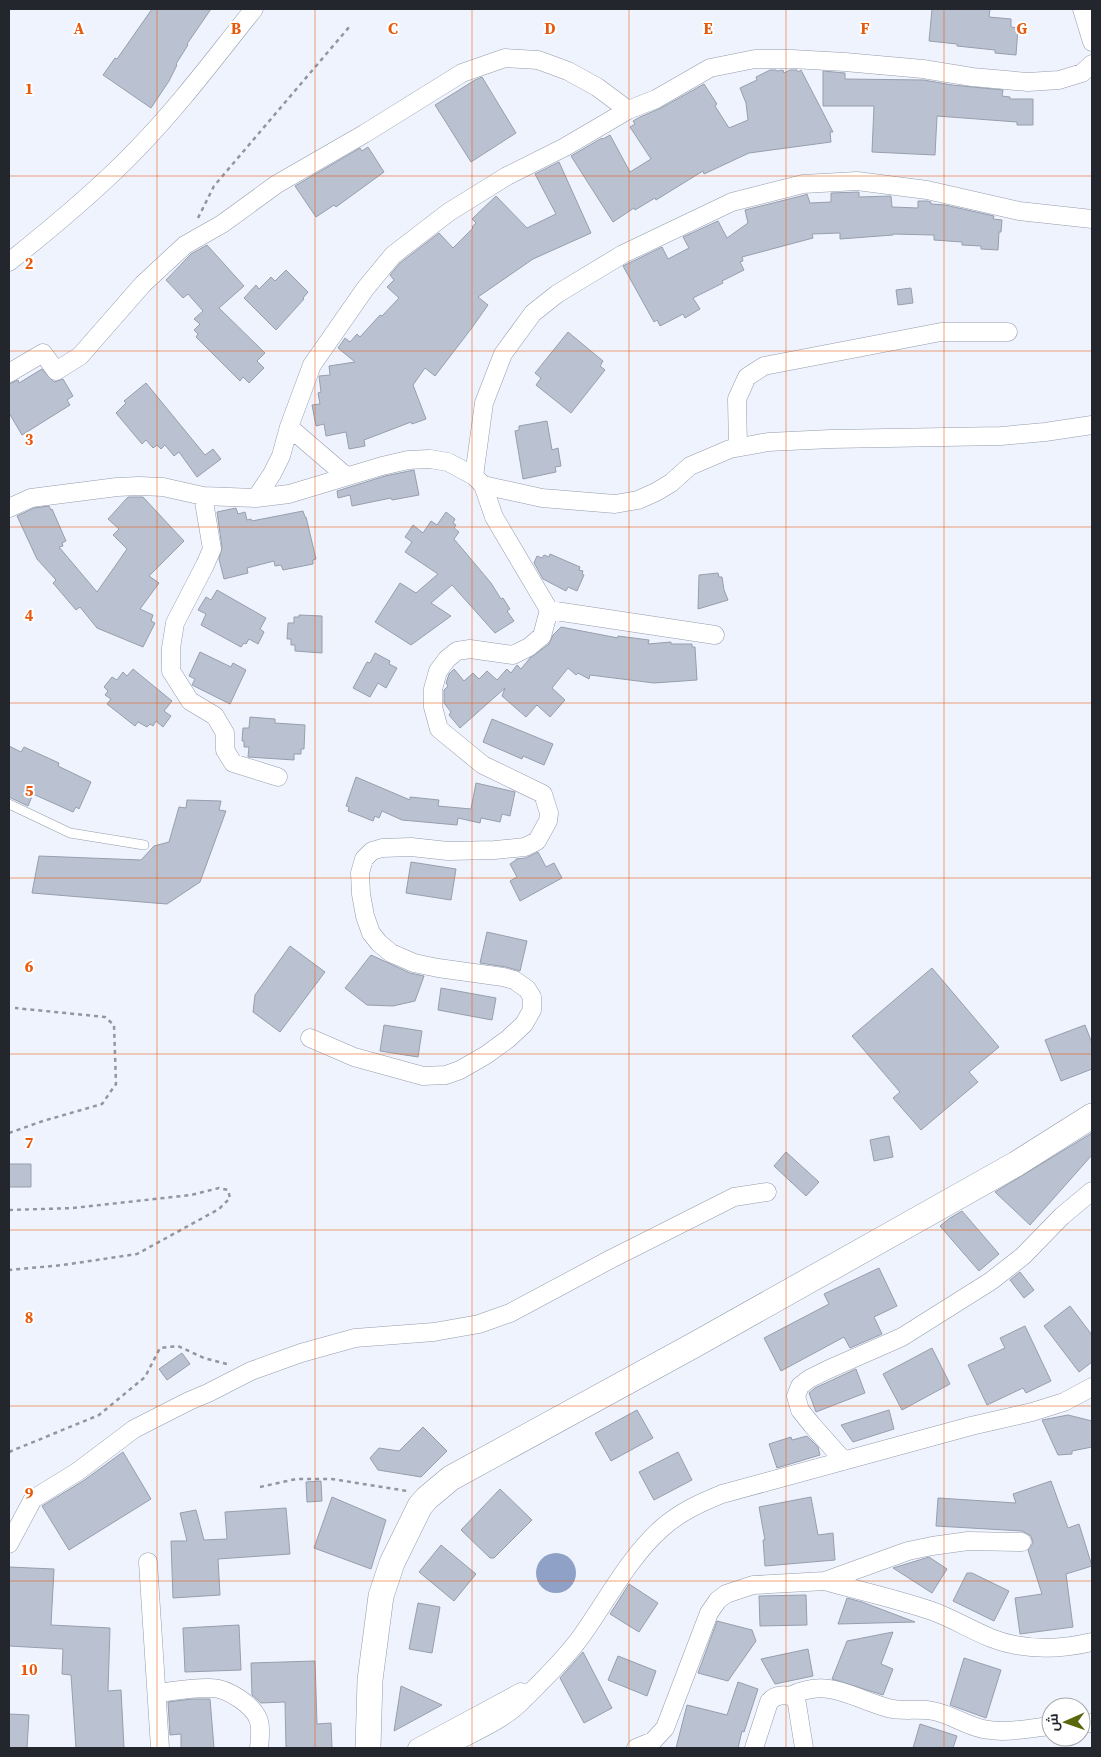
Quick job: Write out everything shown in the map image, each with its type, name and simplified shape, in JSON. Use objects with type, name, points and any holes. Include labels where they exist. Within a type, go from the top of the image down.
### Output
[{"type":"street","points":[[9,262],[82,201],[137,150],[184,96],[254,9]]},
{"type":"street","points":[[1082,9],[1092,42]]},
{"type":"street","points":[[9,373],[43,353],[56,371],[80,356],[143,284],[185,245],[222,224],[277,184],[364,134],[462,73],[506,58],[538,60],[568,71],[597,87],[628,110]]},
{"type":"street","points":[[256,498],[281,456],[289,427],[312,365],[359,296],[393,255],[449,212],[507,176],[565,147],[628,110],[656,99],[710,68],[755,59],[845,62],[923,69],[972,77],[1028,82],[1059,80],[1082,73],[1092,64]]},
{"type":"street","points":[[310,1038],[354,1057],[423,1076],[446,1076],[486,1055],[508,1039],[524,1024],[532,1010],[532,997],[526,989],[514,980],[414,963],[391,954],[371,933],[365,916],[360,873],[364,858],[372,851],[382,848],[410,847],[448,851],[525,847],[537,841],[543,831],[549,813],[543,794],[483,765],[440,729],[433,707],[433,689],[438,671],[447,659],[457,651],[470,649],[513,655],[529,647],[542,636],[549,610],[494,517],[479,480],[484,403],[503,354],[533,313],[557,294],[623,254],[732,202],[803,184],[857,181],[927,190],[1019,211],[1090,217]]},
{"type":"street","points":[[738,447],[737,399],[747,377],[764,366],[941,332],[1008,332]]},
{"type":"street","points":[[9,508],[31,498],[139,486],[163,487],[203,496],[256,498],[289,494],[346,476],[408,460],[430,459],[448,462],[479,480],[542,498],[615,504],[638,500],[656,492],[690,466],[730,449],[768,442],[799,439],[1001,436],[1092,425]]},
{"type":"street","points":[[289,427],[346,476]]},
{"type":"street","points":[[203,496],[212,549],[175,623],[171,648],[171,671],[190,701],[215,716],[225,733],[225,750],[233,763],[278,777]]},
{"type":"street","points":[[549,610],[716,635]]},
{"type":"street","points":[[370,1743],[370,1680],[381,1596],[403,1538],[420,1506],[427,1498],[451,1478],[696,1344],[1016,1164],[1092,1116]]},
{"type":"street","points":[[844,1461],[800,1410],[796,1396],[800,1386],[827,1370],[902,1337],[991,1281],[1023,1256],[1062,1216],[1092,1191]]},
{"type":"street","points":[[9,1544],[33,1499],[77,1472],[134,1429],[251,1371],[301,1352],[355,1338],[434,1332],[478,1324],[510,1313],[611,1258],[734,1196],[767,1192]]},
{"type":"street","points":[[446,1748],[505,1714],[522,1701],[578,1641],[639,1553],[662,1528],[678,1515],[722,1494],[971,1426],[1032,1412],[1064,1402],[1092,1387]]},
{"type":"street","points":[[636,1748],[654,1741],[665,1728],[709,1613],[718,1600],[726,1594],[753,1585],[825,1581],[908,1551],[968,1541],[1022,1542]]},
{"type":"street","points":[[148,1562],[158,1693],[160,1748]]},
{"type":"street","points":[[825,1581],[931,1611],[957,1621],[990,1638],[1020,1646],[1051,1648],[1092,1642]]},
{"type":"street","points":[[158,1693],[211,1688],[223,1690],[235,1696],[252,1708],[257,1715],[261,1732],[259,1748]]},
{"type":"street","points":[[417,1748],[515,1695],[534,1688]]},
{"type":"street","points":[[754,1748],[769,1702],[776,1696],[790,1696],[801,1690],[812,1689],[837,1689],[887,1708],[898,1710],[934,1711],[984,1729],[1001,1731],[1041,1727]]},
{"type":"street","points":[[790,1696],[794,1698],[797,1704],[804,1748]]},
{"type":"lane","points":[[9,804],[70,833],[144,845]]},
{"type":"path","points":[[185,245],[214,186],[350,26]]},
{"type":"path","points":[[9,1133],[102,1104],[116,1084],[114,1025],[105,1016],[15,1008]]},
{"type":"path","points":[[9,1210],[73,1208],[191,1195],[219,1188],[228,1190],[230,1198],[219,1209],[137,1254],[63,1265],[9,1270]]},
{"type":"path","points":[[9,1452],[100,1415],[145,1377],[160,1348],[178,1346],[204,1358],[251,1371]]},
{"type":"path","points":[[260,1487],[296,1479],[332,1479],[418,1493],[427,1498]]},
{"type":"water","points":[[552,1553],[560,1553],[567,1556],[573,1562],[576,1573],[573,1584],[567,1590],[560,1593],[552,1593],[545,1590],[539,1584],[536,1577],[536,1569],[539,1562],[545,1556]]},
{"type":"building","points":[[152,9],[211,9],[187,44],[169,81],[151,108],[103,75],[115,58],[117,59]]},
{"type":"building","points":[[932,9],[990,9],[989,17],[1011,19],[1011,27],[1018,28],[1016,55],[995,53],[995,50],[929,41]]},
{"type":"building","points":[[770,70],[783,70],[784,73],[790,70],[797,70],[798,72],[801,70],[833,132],[830,132],[831,142],[749,153],[704,174],[703,171],[656,200],[655,198],[635,210],[634,208],[613,222],[571,156],[610,135],[630,172],[651,159],[630,127],[635,124],[633,121],[704,84],[729,128],[748,120],[746,103],[740,88],[757,80],[756,77]]},
{"type":"building","points":[[823,71],[845,73],[845,79],[924,80],[1003,90],[1002,96],[1010,97],[1010,99],[1033,99],[1033,125],[937,116],[935,155],[872,152],[874,106],[823,106]]},
{"type":"building","points":[[482,77],[516,133],[471,162],[435,105]]},
{"type":"building","points":[[368,147],[384,172],[336,207],[334,205],[316,217],[295,186],[360,148],[362,151]]},
{"type":"building","points":[[559,162],[591,233],[533,259],[478,297],[488,305],[471,329],[435,376],[425,368],[413,385],[426,419],[412,424],[411,422],[364,440],[365,446],[349,449],[346,432],[326,436],[324,424],[316,426],[312,405],[320,404],[318,393],[321,392],[319,376],[330,375],[329,366],[355,362],[338,348],[345,338],[350,342],[357,334],[360,337],[399,298],[387,287],[394,280],[390,275],[400,263],[439,233],[453,248],[473,228],[476,223],[472,219],[496,196],[527,228],[556,214],[535,174]]},
{"type":"building","points":[[859,192],[859,197],[891,196],[892,207],[918,208],[918,201],[927,201],[931,202],[931,204],[945,205],[994,216],[993,219],[1002,220],[998,250],[981,249],[981,246],[962,245],[962,242],[934,240],[934,235],[893,234],[840,239],[840,233],[812,234],[813,238],[742,257],[743,261],[740,262],[744,270],[693,298],[700,309],[685,318],[683,314],[660,326],[657,320],[654,322],[623,266],[662,247],[668,259],[689,248],[683,237],[718,221],[727,238],[748,223],[745,210],[807,194],[810,203],[831,202],[831,193]]},
{"type":"building","points":[[207,245],[244,286],[219,308],[265,353],[257,361],[264,368],[249,383],[243,377],[240,381],[196,337],[198,334],[194,330],[200,324],[194,319],[203,311],[188,294],[183,298],[166,280],[191,254]]},
{"type":"building","points":[[286,270],[308,292],[276,330],[244,298],[256,285],[259,289],[271,277],[275,281]]},
{"type":"building","points":[[911,288],[913,303],[898,305],[896,290]]},
{"type":"building","points":[[568,332],[603,361],[600,366],[605,370],[571,413],[536,385],[541,378],[535,373]]},
{"type":"building","points":[[42,369],[54,382],[63,379],[73,396],[67,400],[70,405],[22,435],[9,413],[9,384],[18,380],[19,383]]},
{"type":"building","points":[[146,383],[205,455],[213,449],[221,459],[197,477],[179,452],[174,456],[165,445],[161,449],[157,445],[153,448],[146,440],[142,444],[116,413],[126,403],[124,401]]},
{"type":"building","points":[[547,421],[552,450],[558,448],[561,466],[555,467],[556,472],[523,479],[515,431],[519,430],[519,426]]},
{"type":"building","points":[[414,470],[419,495],[392,500],[391,498],[352,506],[350,495],[338,498],[337,491],[385,476]]},
{"type":"building","points":[[128,497],[143,497],[184,541],[149,576],[159,583],[140,609],[153,615],[151,621],[155,623],[143,647],[97,628],[80,607],[76,610],[53,583],[56,580],[37,559],[17,516],[34,508],[49,506],[66,541],[62,543],[63,546],[59,547],[97,592],[127,549],[113,535],[119,529],[108,519]]},
{"type":"building","points":[[236,508],[238,514],[245,512],[247,520],[251,519],[252,521],[303,511],[316,559],[313,560],[313,564],[283,570],[281,565],[275,566],[274,561],[247,568],[248,573],[224,579],[219,559],[222,547],[217,512]]},
{"type":"building","points":[[446,512],[455,519],[453,523],[456,525],[454,528],[459,532],[454,539],[491,583],[501,599],[503,598],[510,609],[507,611],[514,621],[495,633],[452,585],[431,603],[451,616],[411,645],[375,622],[400,583],[416,593],[438,574],[405,552],[412,542],[405,537],[413,525],[423,533],[431,521],[437,525]]},
{"type":"building","points":[[550,554],[580,567],[579,570],[583,571],[582,574],[584,575],[577,591],[568,587],[566,591],[543,579],[534,563],[537,556],[542,558],[544,555],[549,557]]},
{"type":"building","points":[[718,573],[719,577],[722,577],[728,600],[698,609],[699,575]]},
{"type":"building","points":[[217,590],[266,618],[260,629],[264,632],[258,644],[249,639],[241,647],[201,625],[206,614],[198,610],[206,597],[211,600]]},
{"type":"building","points":[[299,615],[322,616],[322,653],[295,651],[295,645],[291,645],[291,639],[287,639],[288,623],[294,623],[294,617],[299,617]]},
{"type":"building","points":[[561,627],[618,638],[618,636],[649,640],[648,644],[671,642],[671,644],[692,644],[692,647],[695,647],[697,680],[654,683],[590,675],[589,679],[578,673],[576,675],[568,668],[552,688],[565,700],[550,717],[537,705],[526,717],[502,696],[505,688],[460,728],[449,715],[451,712],[444,703],[444,690],[448,686],[446,683],[449,674],[454,669],[464,681],[473,673],[479,679],[487,671],[497,680],[507,669],[511,673],[517,665],[521,669],[530,658],[549,644],[553,635]]},
{"type":"building","points":[[200,652],[231,667],[233,663],[246,670],[230,704],[192,685],[195,679],[189,676]]},
{"type":"building","points":[[375,653],[390,661],[389,664],[397,668],[386,688],[378,683],[370,697],[353,688],[367,662],[370,663]]},
{"type":"building","points":[[133,669],[172,701],[164,711],[171,716],[163,727],[156,721],[153,726],[150,724],[147,727],[138,722],[135,726],[107,704],[111,699],[105,695],[108,691],[104,687],[112,677],[117,680],[123,672],[127,676]]},
{"type":"building","points":[[250,717],[275,719],[275,723],[305,725],[304,749],[301,749],[301,754],[294,754],[294,760],[248,757],[249,747],[244,747],[244,741],[242,741],[243,728],[249,728]]},
{"type":"building","points":[[492,719],[553,744],[544,765],[523,756],[522,759],[483,742]]},
{"type":"building","points":[[9,746],[21,752],[24,747],[59,763],[58,766],[91,782],[79,809],[76,807],[73,812],[33,794],[28,806],[9,797]]},
{"type":"building","points":[[356,777],[410,800],[410,797],[439,800],[438,806],[471,809],[476,783],[515,792],[510,816],[502,814],[500,822],[481,818],[480,823],[458,818],[457,825],[402,820],[382,811],[379,818],[375,816],[373,821],[348,811],[349,807],[346,806]]},
{"type":"building","points":[[187,800],[221,801],[219,810],[226,811],[200,882],[167,904],[32,893],[39,856],[141,860],[154,846],[169,842],[179,807],[186,808]]},
{"type":"building","points":[[538,852],[546,867],[554,863],[562,878],[520,901],[510,881],[517,877],[510,864],[516,859],[526,858]]},
{"type":"building","points":[[411,862],[456,869],[451,900],[406,893]]},
{"type":"building","points":[[487,932],[527,941],[520,971],[480,963]]},
{"type":"building","points":[[290,946],[325,972],[280,1032],[253,1012],[255,995]]},
{"type":"building","points":[[371,955],[410,973],[424,976],[415,1001],[393,1006],[367,1005],[345,988]]},
{"type":"building","points":[[932,968],[999,1047],[969,1072],[978,1082],[921,1130],[893,1098],[900,1092],[852,1036]]},
{"type":"building","points":[[441,988],[496,998],[492,1020],[438,1010]]},
{"type":"building","points":[[384,1025],[422,1031],[418,1057],[380,1051]]},
{"type":"building","points":[[1085,1025],[1092,1043],[1092,1069],[1061,1081],[1045,1040]]},
{"type":"building","points":[[1092,1133],[1092,1155],[1030,1225],[995,1192]]},
{"type":"building","points":[[889,1136],[893,1157],[874,1161],[870,1140]]},
{"type":"building","points":[[786,1152],[819,1182],[806,1196],[774,1166]]},
{"type":"building","points":[[9,1164],[31,1164],[31,1187],[9,1187]]},
{"type":"building","points":[[962,1211],[999,1254],[979,1271],[940,1226]]},
{"type":"building","points":[[879,1268],[897,1306],[874,1317],[882,1334],[850,1348],[844,1337],[781,1371],[764,1338],[829,1304],[824,1294]]},
{"type":"building","points":[[1020,1272],[1034,1290],[1024,1298],[1010,1280]]},
{"type":"building","points":[[1070,1306],[1092,1335],[1092,1362],[1079,1372],[1044,1326]]},
{"type":"building","points":[[1025,1326],[1051,1381],[1026,1393],[1023,1388],[987,1405],[968,1365],[1005,1348],[1000,1338]]},
{"type":"building","points":[[932,1348],[950,1384],[902,1410],[883,1374]]},
{"type":"building","points":[[182,1353],[190,1364],[167,1380],[159,1369]]},
{"type":"building","points":[[856,1369],[865,1393],[816,1412],[809,1393],[815,1388]]},
{"type":"building","points":[[637,1410],[653,1438],[611,1461],[595,1433]]},
{"type":"building","points":[[889,1410],[894,1429],[853,1442],[841,1425]]},
{"type":"building","points":[[1068,1415],[1092,1421],[1092,1447],[1072,1451],[1072,1454],[1058,1455],[1042,1420]]},
{"type":"building","points":[[423,1427],[447,1451],[421,1477],[378,1470],[370,1458],[379,1448],[399,1451]]},
{"type":"building","points":[[807,1436],[818,1447],[820,1455],[777,1468],[769,1444],[791,1437],[792,1440]]},
{"type":"building","points":[[123,1452],[151,1499],[69,1550],[42,1506],[83,1481]]},
{"type":"building","points":[[678,1452],[692,1480],[654,1500],[639,1472]]},
{"type":"building","points":[[321,1481],[322,1501],[307,1502],[306,1482]]},
{"type":"building","points":[[1051,1481],[1068,1528],[1079,1524],[1092,1566],[1066,1574],[1073,1627],[1020,1634],[1015,1598],[1042,1594],[1028,1550],[1033,1543],[1031,1536],[1022,1531],[936,1526],[938,1498],[1016,1503],[1013,1494]]},
{"type":"building","points":[[500,1489],[532,1520],[494,1558],[490,1558],[461,1530]]},
{"type":"building","points":[[332,1497],[386,1520],[371,1569],[314,1548]]},
{"type":"building","points":[[811,1497],[818,1535],[833,1533],[835,1560],[765,1566],[763,1540],[765,1540],[759,1507]]},
{"type":"building","points":[[286,1508],[290,1554],[218,1559],[220,1595],[173,1598],[171,1541],[187,1541],[180,1513],[196,1510],[204,1540],[227,1539],[225,1512]]},
{"type":"building","points":[[441,1545],[476,1574],[454,1601],[419,1572]]},
{"type":"building","points":[[929,1557],[947,1569],[932,1593],[893,1568]]},
{"type":"building","points":[[9,1567],[54,1569],[51,1625],[110,1628],[108,1691],[121,1690],[124,1748],[76,1748],[71,1675],[62,1674],[63,1649],[9,1646]]},
{"type":"building","points":[[967,1573],[972,1573],[1009,1591],[994,1621],[953,1601]]},
{"type":"building","points":[[629,1584],[658,1603],[639,1632],[610,1614]]},
{"type":"building","points":[[806,1595],[807,1625],[760,1626],[759,1596]]},
{"type":"building","points":[[847,1598],[862,1602],[915,1622],[838,1624]]},
{"type":"building","points":[[418,1603],[440,1607],[432,1653],[409,1649]]},
{"type":"building","points":[[717,1621],[752,1630],[756,1641],[728,1681],[698,1673]]},
{"type":"building","points":[[239,1625],[241,1670],[185,1672],[183,1628]]},
{"type":"building","points":[[893,1632],[881,1664],[893,1669],[883,1695],[832,1679],[847,1641]]},
{"type":"building","points":[[808,1649],[813,1676],[775,1684],[761,1659]]},
{"type":"building","points":[[583,1652],[612,1708],[584,1723],[560,1678]]},
{"type":"building","points":[[618,1656],[656,1671],[647,1696],[608,1680]]},
{"type":"building","points":[[964,1658],[1001,1670],[986,1718],[950,1705]]},
{"type":"building","points":[[315,1661],[317,1724],[331,1723],[332,1748],[286,1748],[285,1702],[261,1703],[252,1695],[251,1663]]},
{"type":"building","points":[[738,1682],[758,1689],[744,1732],[742,1731],[738,1748],[676,1748],[687,1705],[727,1715]]},
{"type":"building","points":[[401,1686],[442,1705],[394,1731]]},
{"type":"building","points":[[210,1699],[214,1748],[181,1748],[181,1734],[170,1735],[168,1702]]},
{"type":"building","points":[[9,1714],[29,1715],[27,1748],[9,1748]]},
{"type":"building","points":[[920,1724],[957,1736],[953,1748],[913,1748]]}]
